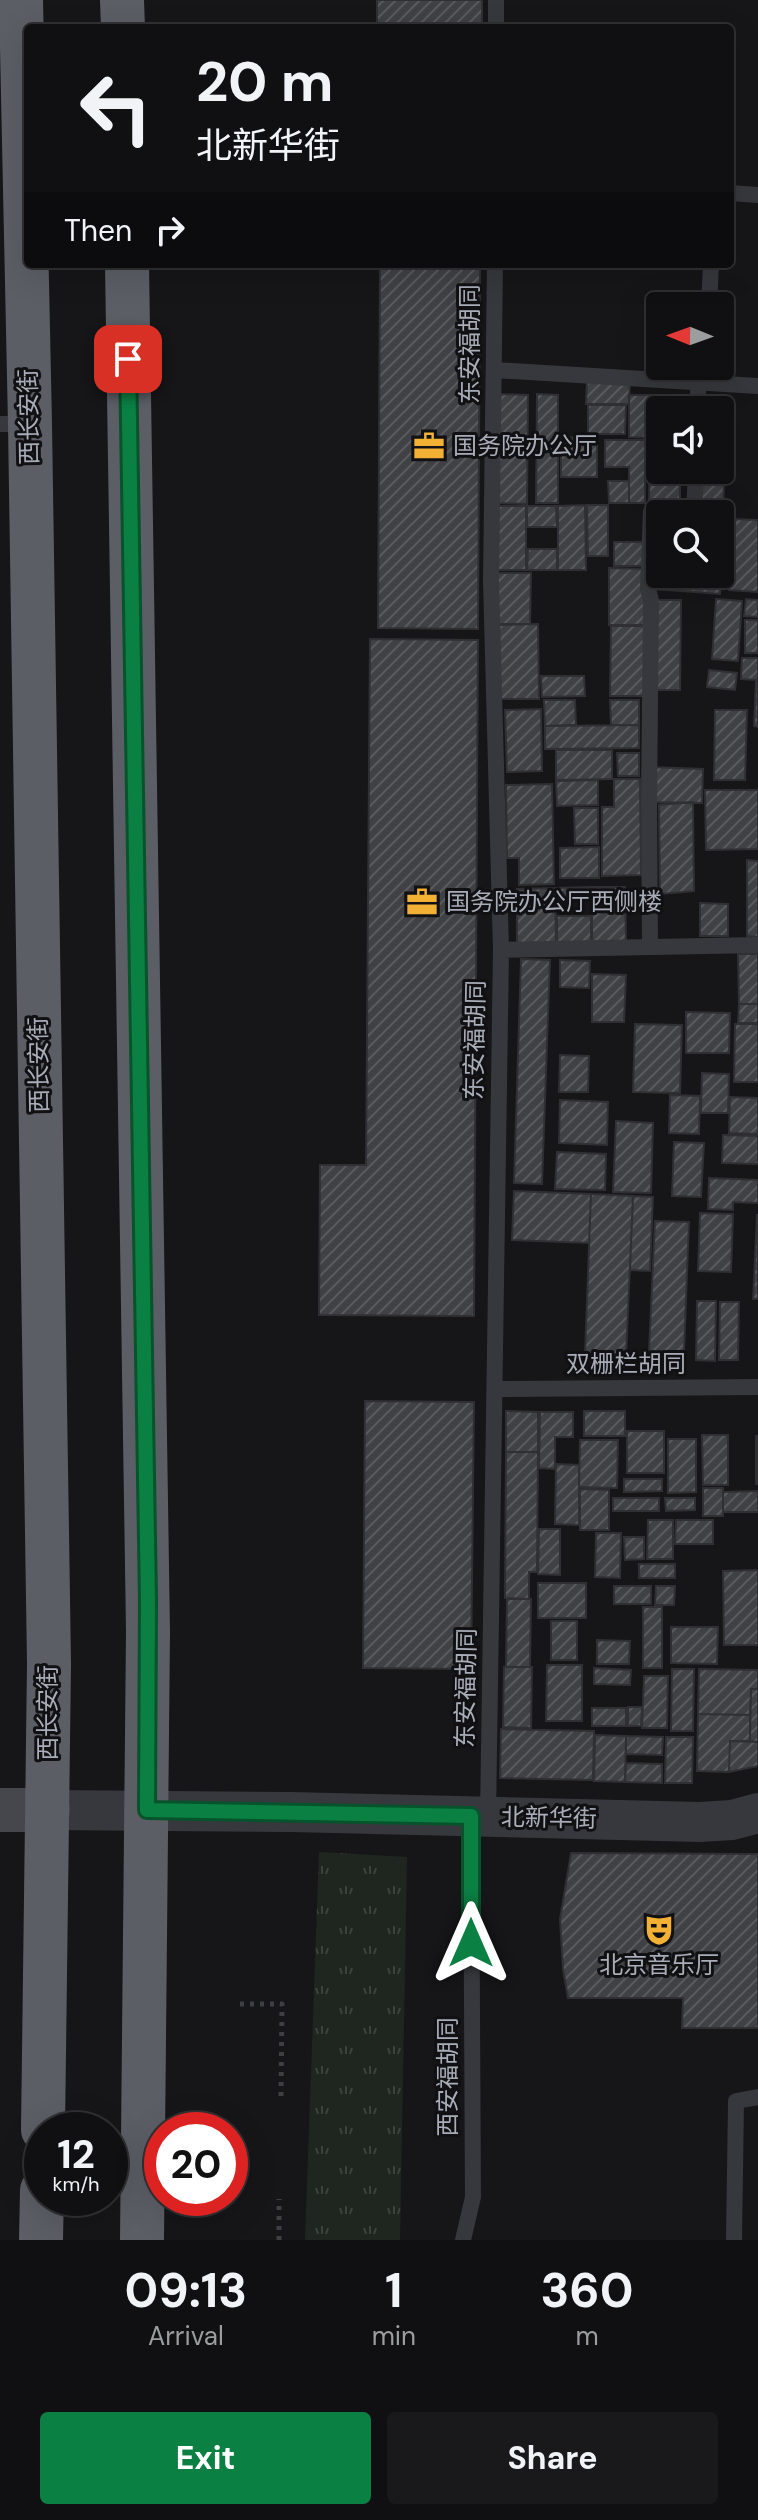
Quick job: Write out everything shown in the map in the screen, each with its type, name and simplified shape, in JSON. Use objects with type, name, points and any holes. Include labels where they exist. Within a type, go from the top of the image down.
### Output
[{"type":"highway","name":"西长安街","points":[[21,0],[15,424],[48,1633],[43,2112]]},
{"type":"highway","points":[[122,0],[123,24]]},
{"type":"highway","points":[[127,268],[148,1585],[142,2240]]},
{"type":"highway","points":[[41,2216],[41,2240]]},
{"type":"main road","points":[[0,1810],[48,1810]]},
{"type":"street","name":"北新华街","points":[[48,1810],[700,1822],[732,1820],[758,1813]]},
{"type":"lane","points":[[496,0],[496,24]]},
{"type":"lane","points":[[734,193],[758,195]]},
{"type":"lane","name":"东安福胡同","points":[[479,1816],[495,1389],[501,950],[491,581],[495,268]]},
{"type":"lane","points":[[710,292],[711,268]]},
{"type":"lane","points":[[495,370],[646,375]]},
{"type":"lane","points":[[721,380],[758,386]]},
{"type":"lane","points":[[650,947],[651,600],[648,589],[651,512],[694,514],[695,484]]},
{"type":"lane","points":[[501,950],[758,945]]},
{"type":"lane","name":"双栅栏胡同","points":[[495,1389],[758,1387]]},
{"type":"lane","name":"西安福胡同","points":[[463,2240],[473,2197],[479,1816]]},
{"type":"lane","points":[[734,2240],[736,2101],[758,2097]]},
{"type":"path","points":[[240,2004],[282,2004],[281,2099]]},
{"type":"path","points":[[279,2199],[279,2240]]},
{"type":"green space","points":[[319,1852],[407,1857],[400,2240],[305,2240]]},
{"type":"building","points":[[377,0],[482,0],[482,24],[377,24]]},
{"type":"building","name":"国务院办公厅","points":[[380,268],[480,268],[478,629],[378,628]]},
{"type":"building","points":[[587,381],[630,381],[629,404],[586,404]]},
{"type":"building","points":[[499,394],[528,395],[527,504],[498,503]]},
{"type":"building","points":[[537,394],[558,395],[558,503],[536,503]]},
{"type":"building","points":[[629,395],[685,395],[646,396],[646,438],[629,437]]},
{"type":"building","points":[[588,405],[626,405],[625,434],[588,434]]},
{"type":"building","points":[[561,437],[597,438],[597,477],[561,477]]},
{"type":"building","points":[[605,440],[645,440],[645,503],[629,503],[629,467],[605,467]]},
{"type":"building","points":[[608,481],[629,481],[629,503],[609,503]]},
{"type":"building","points":[[649,484],[680,484],[680,500],[649,500]]},
{"type":"building","points":[[695,484],[724,484],[723,500],[694,500]]},
{"type":"building","points":[[585,505],[586,570],[558,570],[558,506]]},
{"type":"building","points":[[587,505],[608,505],[608,556],[588,556]]},
{"type":"building","points":[[496,506],[526,506],[526,570],[496,570]]},
{"type":"building","points":[[527,506],[556,506],[557,527],[527,527]]},
{"type":"building","points":[[734,519],[758,520],[758,592],[729,590],[734,588]]},
{"type":"building","points":[[614,542],[645,542],[645,566],[614,566]]},
{"type":"building","points":[[528,549],[557,549],[557,570],[527,570]]},
{"type":"building","points":[[609,568],[645,569],[644,625],[609,625]]},
{"type":"building","points":[[497,573],[531,573],[530,624],[497,624]]},
{"type":"building","points":[[669,588],[720,588],[720,594]]},
{"type":"building","points":[[716,599],[742,601],[738,661],[712,659]]},
{"type":"building","points":[[746,599],[758,600],[758,617],[744,616]]},
{"type":"building","points":[[651,600],[681,600],[680,690],[650,690]]},
{"type":"building","points":[[745,620],[758,620],[758,653],[745,653]]},
{"type":"building","points":[[538,624],[539,699],[500,699],[499,625]]},
{"type":"building","points":[[611,626],[646,626],[645,696],[610,696]]},
{"type":"building","name":"国务院办公厅西侧楼","points":[[370,639],[478,640],[474,1316],[319,1315],[320,1165],[366,1165]]},
{"type":"building","points":[[742,658],[758,658],[758,680],[741,679]]},
{"type":"building","points":[[709,670],[737,673],[735,690],[707,687]]},
{"type":"building","points":[[541,676],[584,676],[585,696],[542,697]]},
{"type":"building","points":[[758,680],[758,727],[754,726]]},
{"type":"building","points":[[544,700],[575,700],[576,725],[545,726]]},
{"type":"building","points":[[610,700],[639,700],[639,725],[611,725]]},
{"type":"building","points":[[541,709],[542,771],[507,772],[505,710]]},
{"type":"building","points":[[715,710],[747,710],[745,780],[714,780]]},
{"type":"building","points":[[639,725],[639,748],[545,749],[545,726]]},
{"type":"building","points":[[556,750],[612,750],[612,779],[556,780]]},
{"type":"building","points":[[617,753],[639,753],[639,776],[618,776]]},
{"type":"building","points":[[650,767],[703,769],[702,803],[649,802]]},
{"type":"building","points":[[614,779],[640,779],[641,875],[602,876],[602,807],[614,807]]},
{"type":"building","points":[[598,780],[598,805],[557,806],[556,781]]},
{"type":"building","points":[[552,784],[554,884],[519,885],[519,858],[507,858],[506,785]]},
{"type":"building","points":[[705,790],[758,790],[758,849],[706,850]]},
{"type":"building","points":[[693,802],[694,891],[660,894],[659,805]]},
{"type":"building","points":[[574,808],[598,808],[598,844],[575,844]]},
{"type":"building","points":[[599,847],[599,878],[560,878],[560,848]]},
{"type":"building","points":[[747,860],[758,861],[758,937],[747,936]]},
{"type":"building","points":[[590,887],[590,899],[556,900],[556,888]]},
{"type":"building","points":[[592,887],[625,887],[626,941],[592,942]]},
{"type":"building","points":[[555,888],[556,943],[517,943],[517,889]]},
{"type":"building","points":[[700,903],[728,904],[728,936],[700,936]]},
{"type":"building","points":[[557,916],[591,916],[591,942],[557,942]]},
{"type":"building","points":[[738,954],[758,954],[758,1004],[739,1004]]},
{"type":"building","points":[[521,959],[550,960],[542,1184],[514,1183]]},
{"type":"building","points":[[560,960],[590,961],[589,988],[560,987]]},
{"type":"building","points":[[592,974],[626,975],[624,1022],[592,1022]]},
{"type":"building","points":[[739,1004],[758,1004],[758,1023],[738,1023]]},
{"type":"building","points":[[686,1012],[730,1013],[729,1053],[686,1053]]},
{"type":"building","points":[[635,1024],[682,1025],[680,1093],[633,1092]]},
{"type":"building","points":[[735,1024],[758,1024],[758,1082],[734,1082]]},
{"type":"building","points":[[560,1055],[589,1056],[588,1092],[559,1092]]},
{"type":"building","points":[[702,1073],[729,1074],[728,1113],[701,1113]]},
{"type":"building","points":[[670,1095],[700,1096],[699,1134],[669,1133]]},
{"type":"building","points":[[730,1097],[758,1098],[758,1134],[729,1133]]},
{"type":"building","points":[[560,1100],[608,1102],[607,1145],[559,1143]]},
{"type":"building","points":[[616,1121],[653,1123],[651,1193],[613,1192]]},
{"type":"building","points":[[723,1135],[758,1136],[758,1164],[722,1163]]},
{"type":"building","points":[[674,1142],[704,1143],[701,1197],[672,1196]]},
{"type":"building","points":[[557,1152],[606,1154],[605,1190],[555,1189]]},
{"type":"building","points":[[709,1178],[758,1180],[758,1203],[733,1202],[733,1210],[708,1209]]},
{"type":"building","points":[[514,1191],[591,1194],[589,1243],[512,1240]]},
{"type":"building","points":[[591,1194],[633,1196],[626,1356],[585,1354]]},
{"type":"building","points":[[633,1196],[653,1197],[650,1271],[630,1270]]},
{"type":"building","points":[[700,1213],[733,1214],[731,1272],[698,1271]]},
{"type":"building","points":[[757,1215],[758,1299],[753,1299]]},
{"type":"building","points":[[655,1221],[689,1222],[684,1352],[649,1351]]},
{"type":"building","points":[[697,1301],[716,1301],[715,1361],[696,1360]]},
{"type":"building","points":[[720,1302],[739,1302],[738,1360],[719,1360]]},
{"type":"building","points":[[365,1401],[474,1402],[471,1669],[363,1668]]},
{"type":"building","points":[[506,1411],[538,1412],[538,1452],[506,1452]]},
{"type":"building","points":[[584,1411],[625,1411],[625,1436],[584,1436]]},
{"type":"building","points":[[540,1412],[573,1412],[573,1437],[555,1437],[555,1469],[539,1468]]},
{"type":"building","points":[[627,1431],[664,1431],[664,1473],[627,1473]]},
{"type":"building","points":[[702,1435],[728,1435],[728,1485],[703,1485]]},
{"type":"building","points":[[758,1436],[758,1484],[756,1484]]},
{"type":"building","points":[[668,1439],[696,1439],[696,1492],[668,1493]]},
{"type":"building","points":[[580,1440],[618,1440],[617,1488],[579,1487]]},
{"type":"building","points":[[506,1452],[538,1452],[537,1572],[529,1572],[529,1599],[505,1598]]},
{"type":"building","points":[[556,1464],[579,1465],[579,1525],[555,1524]]},
{"type":"building","points":[[624,1479],[662,1479],[662,1491],[624,1492]]},
{"type":"building","points":[[703,1488],[723,1488],[723,1516],[703,1516]]},
{"type":"building","points":[[580,1489],[609,1490],[609,1530],[580,1530]]},
{"type":"building","points":[[758,1491],[758,1512],[723,1512],[723,1492]]},
{"type":"building","points":[[613,1498],[659,1498],[659,1511],[613,1511]]},
{"type":"building","points":[[665,1498],[695,1498],[695,1510],[666,1511]]},
{"type":"building","points":[[648,1520],[673,1520],[673,1559],[647,1559]]},
{"type":"building","points":[[676,1520],[713,1520],[713,1544],[675,1544]]},
{"type":"building","points":[[539,1529],[560,1529],[560,1575],[538,1574]]},
{"type":"building","points":[[596,1533],[621,1533],[620,1578],[595,1577]]},
{"type":"building","points":[[624,1537],[644,1537],[644,1559],[625,1560]]},
{"type":"building","points":[[639,1564],[675,1564],[675,1578],[639,1578]]},
{"type":"building","points":[[758,1570],[758,1645],[724,1645],[723,1571]]},
{"type":"building","points":[[538,1583],[586,1583],[586,1618],[538,1618]]},
{"type":"building","points":[[614,1586],[651,1586],[651,1604],[614,1604]]},
{"type":"building","points":[[656,1586],[675,1586],[674,1605],[655,1605]]},
{"type":"building","points":[[507,1599],[531,1599],[530,1667],[506,1667]]},
{"type":"building","points":[[643,1607],[662,1607],[662,1668],[643,1668]]},
{"type":"building","points":[[551,1621],[577,1621],[577,1660],[551,1660]]},
{"type":"building","points":[[671,1627],[718,1627],[717,1664],[671,1663]]},
{"type":"building","points":[[597,1640],[630,1641],[629,1664],[597,1664]]},
{"type":"building","points":[[547,1665],[582,1665],[582,1721],[546,1721]]},
{"type":"building","points":[[504,1667],[532,1667],[531,1728],[503,1727]]},
{"type":"building","points":[[594,1668],[631,1670],[630,1685],[594,1684]]},
{"type":"building","points":[[672,1669],[694,1669],[693,1731],[671,1731]]},
{"type":"building","points":[[699,1669],[758,1670],[758,1689],[751,1689],[750,1715],[698,1714]]},
{"type":"building","points":[[644,1676],[668,1676],[667,1728],[642,1728]]},
{"type":"building","points":[[751,1689],[758,1689],[758,1742],[750,1741]]},
{"type":"building","points":[[628,1707],[642,1707],[641,1726],[628,1726]]},
{"type":"building","points":[[592,1708],[626,1708],[626,1726],[592,1726]]},
{"type":"building","points":[[698,1714],[750,1715],[750,1741],[730,1741],[729,1772],[697,1771]]},
{"type":"building","points":[[501,1729],[594,1731],[593,1780],[500,1778]]},
{"type":"building","points":[[595,1735],[626,1736],[625,1782],[594,1781]]},
{"type":"building","points":[[626,1736],[663,1737],[662,1755],[626,1754]]},
{"type":"building","points":[[666,1737],[693,1737],[692,1783],[665,1783]]},
{"type":"building","points":[[730,1741],[758,1742],[758,1766],[729,1772]]},
{"type":"building","points":[[626,1763],[662,1764],[662,1783],[625,1782]]},
{"type":"building","name":"北京音乐厅","points":[[571,1853],[758,1854],[758,2028],[682,2028],[683,1998],[568,1998],[560,1919]]},
{"type":"place","name":"国务院办公厅","points":[[429,446]]},
{"type":"place","name":"国务院办公厅西侧楼","points":[[422,902]]},
{"type":"place","name":"北京音乐厅","points":[[659,1930]]},
{"type":"route","points":[[128,359],[148,1601],[147,1810],[471,1816],[471,1943]]}]
